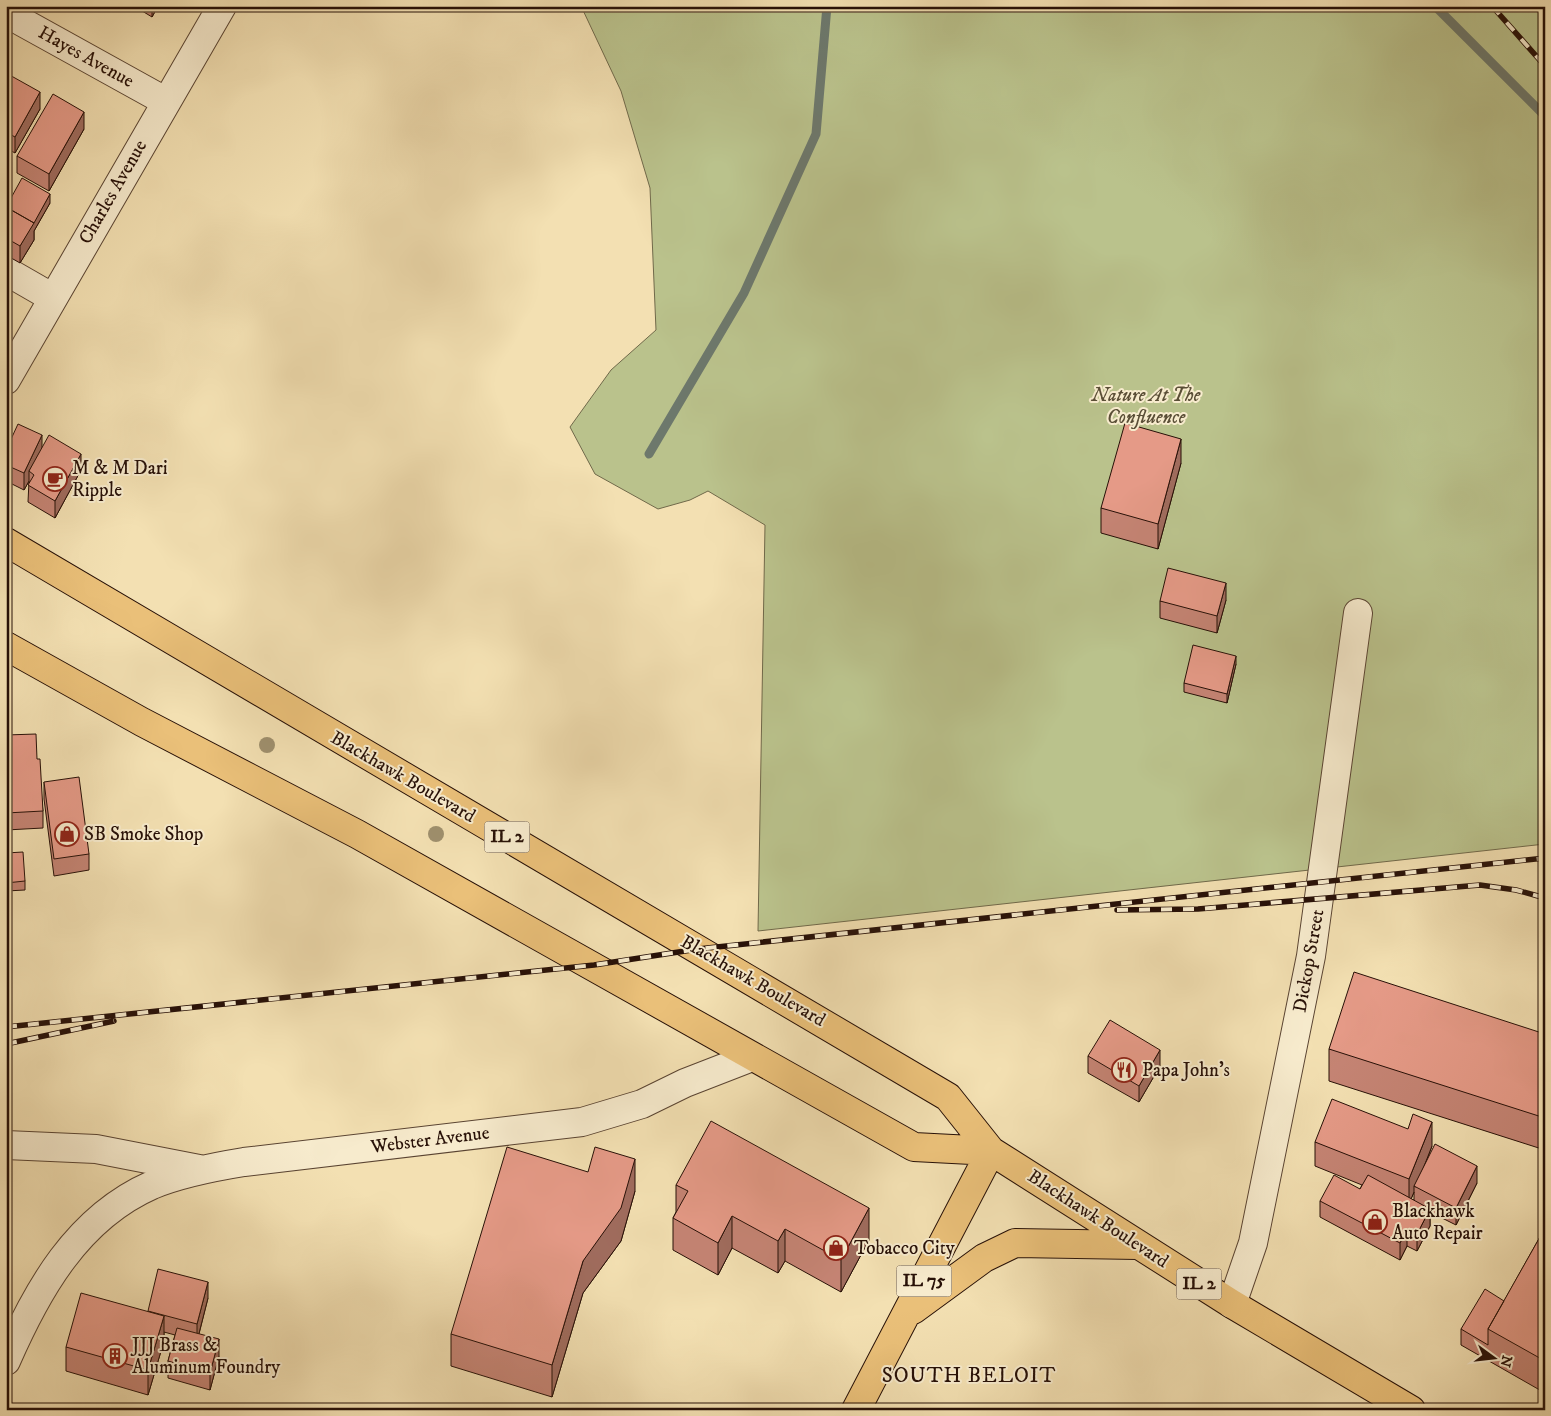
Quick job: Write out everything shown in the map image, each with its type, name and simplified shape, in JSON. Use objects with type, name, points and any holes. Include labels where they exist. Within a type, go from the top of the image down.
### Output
[{"type":"main road","name":"Blackhawk Boulevard","points":[[6,542],[948,1097],[991,1151],[1232,1304],[1411,1410]]},
{"type":"main road","name":"Blackhawk Boulevard","points":[[6,646],[142,722],[358,834],[594,965],[752,1057],[914,1147],[991,1151]]},
{"type":"main road","name":"IL 75","points":[[856,1410],[908,1314],[991,1151]]},
{"type":"main road","points":[[908,1314],[984,1258],[1015,1243],[1138,1245]]},
{"type":"street","name":"Charles Avenue","points":[[6,380],[222,6]]},
{"type":"street","name":"Hayes Avenue","points":[[6,13],[165,102]]},
{"type":"street","points":[[6,270],[53,298]]},
{"type":"street","name":"Dickop Street","points":[[1232,1304],[1254,1242],[1311,956],[1358,613]]},
{"type":"street","name":"Webster Avenue","points":[[6,1361],[42,1286],[76,1241],[107,1212],[152,1186],[200,1170],[254,1161],[582,1122],[642,1104],[685,1083],[752,1057]]},
{"type":"street","points":[[6,1145],[96,1149],[200,1170]]},
{"type":"green space","name":"Nature At The Confluence","points":[[581,6],[1545,6],[1545,844],[758,931],[765,525],[708,491],[690,500],[658,509],[595,474],[570,427],[611,370],[656,330],[650,188],[621,91]]},
{"type":"building","points":[[6,73],[40,92],[15,137],[6,132]]},
{"type":"building","points":[[53,94],[84,112],[49,174],[17,156]]},
{"type":"building","points":[[22,178],[50,194],[34,223],[6,207]]},
{"type":"building","points":[[6,207],[34,223],[20,246],[6,238]]},
{"type":"building","points":[[1125,423],[1181,439],[1158,524],[1101,508]]},
{"type":"building","points":[[18,424],[42,435],[24,473],[6,465],[6,450]]},
{"type":"building","points":[[49,435],[81,454],[55,501],[28,485],[34,475],[29,471]]},
{"type":"building","points":[[1168,568],[1226,583],[1217,616],[1160,601]]},
{"type":"building","points":[[1193,645],[1236,656],[1227,694],[1184,683]]},
{"type":"building","points":[[36,734],[37,759],[40,759],[43,811],[6,813],[6,735]]},
{"type":"building","name":"SB Smoke Shop","points":[[79,777],[89,854],[54,859],[44,782]]},
{"type":"building","points":[[23,852],[25,881],[6,883],[6,853]]},
{"type":"building","points":[[1354,972],[1545,1034],[1545,1118],[1329,1049]]},
{"type":"building","points":[[1110,1020],[1160,1050],[1139,1086],[1088,1056]]},
{"type":"building","points":[[1332,1099],[1408,1129],[1413,1114],[1432,1122],[1409,1179],[1315,1142]]},
{"type":"building","points":[[711,1121],[869,1208],[841,1260],[785,1229],[778,1241],[732,1216],[718,1243],[673,1218],[688,1191],[676,1185]]},
{"type":"building","points":[[1435,1144],[1477,1166],[1456,1208],[1414,1186]]},
{"type":"building","points":[[507,1147],[588,1172],[595,1147],[635,1159],[621,1208],[583,1261],[552,1365],[451,1334]]},
{"type":"building","points":[[1334,1175],[1360,1189],[1368,1175],[1430,1209],[1417,1234],[1407,1229],[1400,1243],[1320,1201]]},
{"type":"building","points":[[1545,1228],[1545,1361],[1488,1329]]},
{"type":"building","points":[[158,1269],[208,1282],[197,1324],[148,1311]]},
{"type":"building","points":[[1485,1289],[1504,1301],[1488,1329],[1488,1345],[1461,1329]]},
{"type":"building","points":[[81,1293],[164,1316],[148,1370],[66,1347]]},
{"type":"building","points":[[177,1328],[219,1339],[210,1373],[168,1361]]},
{"type":"building","points":[[585,1405],[593,1410],[582,1410]]},
{"type":"building","points":[[251,1407],[261,1410],[250,1410]]},
{"type":"waterway","points":[[649,454],[744,293],[816,134],[827,6]]},
{"type":"waterway","points":[[1435,6],[1545,116]]},
{"type":"railway","points":[[1492,6],[1545,66]]},
{"type":"railway","points":[[6,1027],[594,965],[698,949],[1545,858]]},
{"type":"railway","points":[[1117,910],[1198,909],[1480,885],[1516,890],[1545,898]]},
{"type":"railway","points":[[6,1044],[114,1021]]},
{"type":"place","name":"M & M Dari Ripple","points":[[55,479]]},
{"type":"place","name":"SB Smoke Shop","points":[[67,834]]},
{"type":"place","name":"Papa John's","points":[[1124,1070]]},
{"type":"place","name":"Blackhawk Auto Repair","points":[[1375,1222]]},
{"type":"place","name":"Tobacco City","points":[[836,1248]]},
{"type":"place","name":"JJJ Brass & Aluminum Foundry","points":[[115,1356]]},
{"type":"district","name":"SOUTH BELOIT","points":[[969,1376]]}]
